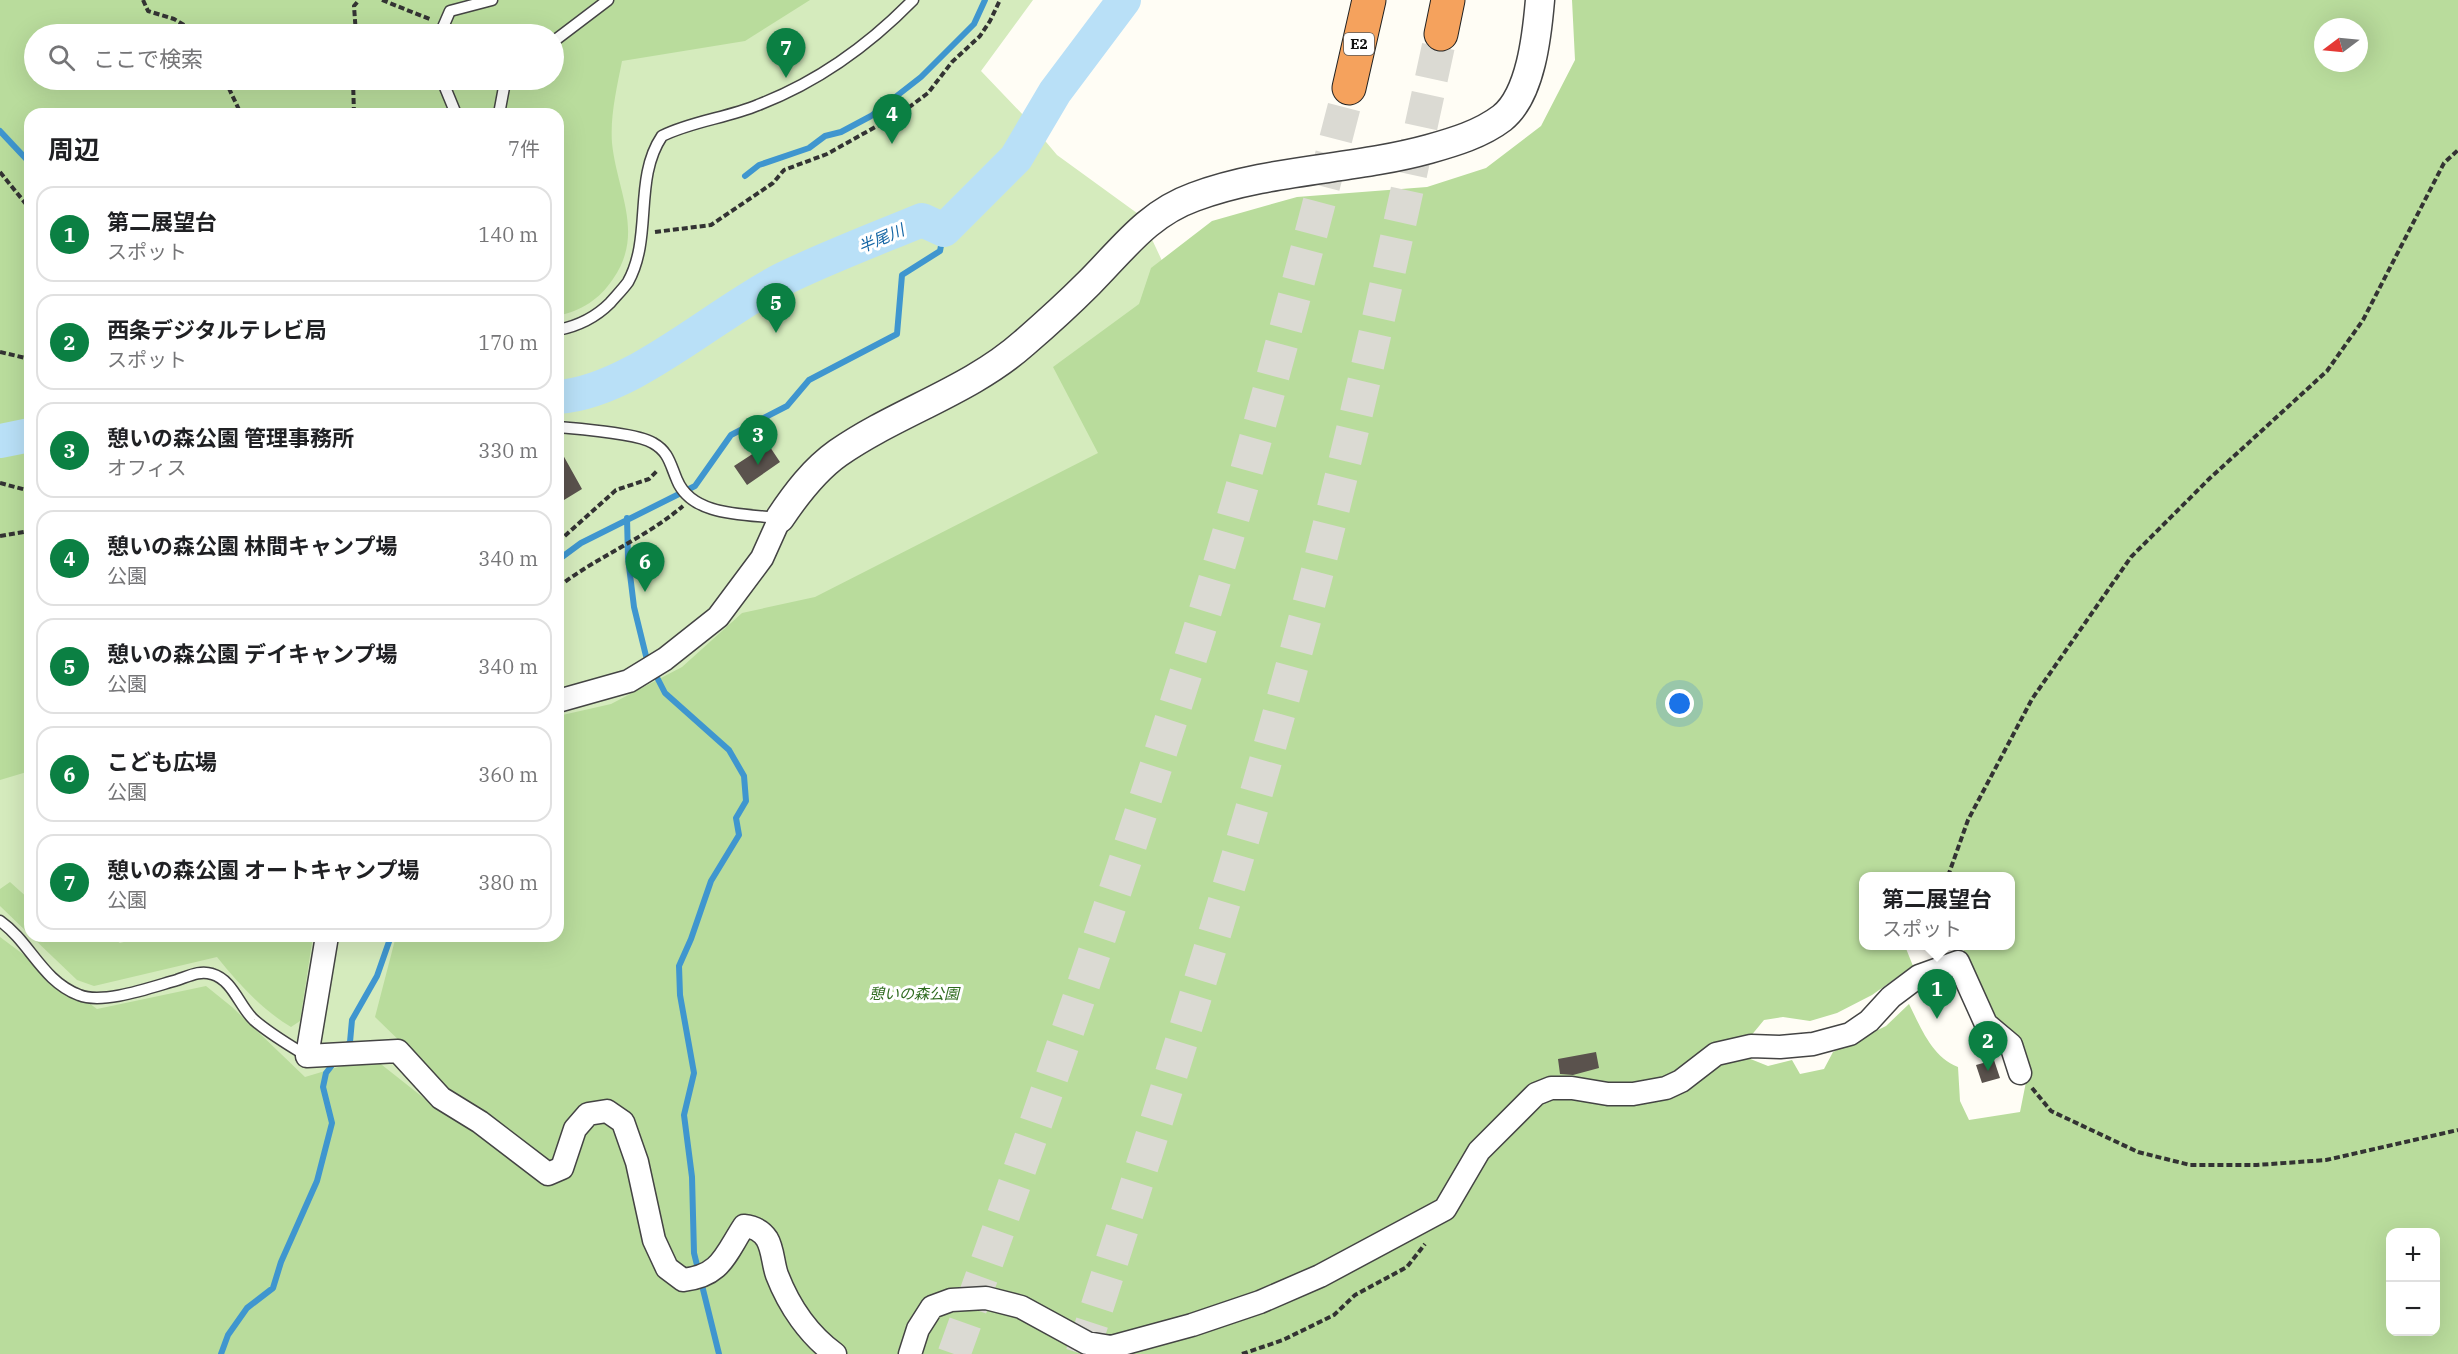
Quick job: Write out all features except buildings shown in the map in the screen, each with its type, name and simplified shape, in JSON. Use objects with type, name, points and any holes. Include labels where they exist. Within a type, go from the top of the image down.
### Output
[{"type":"highway","name":"E2","points":[[1349,88],[1369,0]]},
{"type":"highway","points":[[1441,34],[1448,0]]},
{"type":"street","points":[[564,699],[629,681],[665,659],[718,617],[762,558],[780,518],[801,488],[838,453],[976,376],[1022,345],[1089,283],[1143,225],[1192,197],[1240,184],[1395,158],[1460,140],[1503,118],[1525,87],[1538,25],[1540,0]]},
{"type":"street","points":[[326,942],[307,1056],[398,1050],[441,1098],[480,1122],[548,1174],[562,1168],[575,1129],[588,1113],[607,1111],[623,1122],[637,1162],[654,1240],[667,1268],[683,1280],[701,1278],[716,1269],[744,1226],[756,1228],[768,1240],[777,1275],[792,1307],[821,1344],[835,1354]]},
{"type":"street","points":[[910,1354],[918,1329],[932,1308],[951,1300],[986,1298],[1021,1307],[1088,1343],[1111,1347],[1260,1302],[1320,1276],[1445,1209],[1479,1151],[1536,1094],[1551,1088],[1633,1094],[1666,1088],[1681,1081],[1716,1054],[1751,1046],[1780,1047],[1813,1044],[1850,1034],[1869,1021],[1891,998],[1919,976],[1958,962],[1986,1024],[2011,1045],[2020,1073]]},
{"type":"lane","points":[[445,24],[450,11],[492,0]]},
{"type":"lane","points":[[564,33],[608,0]]},
{"type":"lane","points":[[564,328],[588,320],[614,298],[627,282],[634,264],[640,234],[647,166],[662,136],[758,105],[806,83],[861,48],[913,0]]},
{"type":"lane","points":[[446,90],[454,108]]},
{"type":"lane","points":[[501,108],[505,90]]},
{"type":"lane","points":[[564,428],[651,441],[665,452],[677,482],[692,499],[712,510],[780,518]]},
{"type":"lane","points":[[0,921],[15,934],[44,972],[80,996],[101,997],[135,992],[200,972],[212,974],[224,980],[252,1018],[307,1056]]},
{"type":"path","points":[[143,0],[148,11],[182,24]]},
{"type":"path","points":[[355,24],[354,6],[359,0]]},
{"type":"path","points":[[382,0],[430,24]]},
{"type":"path","points":[[640,234],[711,225],[773,183],[784,170],[827,154],[904,111],[928,93],[952,62],[980,36],[1000,0]]},
{"type":"path","points":[[230,90],[238,108]]},
{"type":"path","points":[[354,90],[354,108]]},
{"type":"path","points":[[1949,872],[1968,820],[2032,699],[2131,557],[2209,479],[2327,371],[2363,320],[2444,163],[2458,150]]},
{"type":"path","points":[[0,172],[24,202]]},
{"type":"path","points":[[0,351],[24,357]]},
{"type":"path","points":[[564,536],[616,490],[649,480],[670,461]]},
{"type":"path","points":[[0,483],[24,489]]},
{"type":"path","points":[[564,583],[634,542],[692,499]]},
{"type":"path","points":[[0,536],[24,532]]},
{"type":"path","points":[[2020,1073],[2051,1111],[2138,1152],[2190,1165],[2257,1165],[2326,1160],[2458,1130]]},
{"type":"path","points":[[1242,1354],[1283,1340],[1334,1315],[1355,1295],[1407,1267],[1424,1245],[1431,1217]]},
{"type":"green space","points":[[0,0],[1033,0],[981,71],[1057,155],[1141,216],[1164,265],[1145,678],[0,1354]]},
{"type":"green space","points":[[0,0],[810,0],[745,41],[622,61],[614,102],[612,143],[626,212],[627,245],[622,262],[602,293],[575,311],[564,314],[564,108],[24,108],[24,773],[0,780]]},
{"type":"green space","name":"憩いの森公園","points":[[1572,0],[2458,0],[2458,1354],[0,1354],[0,937],[97,1009],[206,986],[232,1007],[305,1077],[345,1065],[377,1061],[425,1099],[413,1054],[375,1017],[394,942],[564,942],[564,715],[611,704],[682,667],[742,613],[815,597],[1098,453],[1053,367],[1139,304],[1151,268],[1212,221],[1297,197],[1427,187],[1486,168],[1541,126],[1575,60]],"holes":[[[1859,872],[2015,872],[2015,950],[1964,950],[1992,1023],[2028,1072],[2020,1112],[1969,1120],[1960,1101],[1958,1067],[1934,1049],[1909,1004],[1886,1026],[1833,1052],[1824,1069],[1800,1074],[1792,1060],[1768,1066],[1743,1056],[1750,1037],[1764,1020],[1783,1017],[1810,1021],[1837,1013],[1872,995],[1913,966],[1907,950],[1859,950]]]},
{"type":"green space","points":[[10,882],[24,895],[24,929],[0,906],[0,889]]},
{"type":"green space","points":[[37,942],[312,942],[300,1021],[291,1027],[260,1004],[217,957],[94,986],[77,980]]},
{"type":"waterway","points":[[745,176],[759,165],[809,148],[825,136],[841,132],[871,116],[921,77],[974,24],[985,0]]},
{"type":"waterway","name":"半尾川","points":[[564,396],[586,392],[615,381],[644,366],[757,294],[817,263],[922,220],[944,230],[1016,158],[1055,92],[1124,0]]},
{"type":"waterway","points":[[0,131],[24,157]]},
{"type":"waterway","points":[[564,556],[581,543],[695,486],[731,435],[787,406],[809,380],[897,334],[902,275],[940,251],[944,230]]},
{"type":"waterway","name":"半尾川","points":[[0,441],[24,436]]},
{"type":"waterway","points":[[627,518],[628,558],[634,607],[646,656],[665,693],[729,750],[744,776],[746,801],[736,818],[739,835],[711,881],[679,966],[680,995],[694,1073],[684,1115],[692,1177],[694,1253],[719,1354]]},
{"type":"waterway","points":[[345,1047],[350,1042],[352,1020],[377,976],[389,942]]},
{"type":"waterway","points":[[221,1354],[228,1335],[247,1308],[273,1288],[281,1262],[317,1181],[332,1123],[323,1087],[326,1073],[336,1060]]},
{"type":"tunnel","points":[[1082,1354],[1216,928],[1291,670],[1352,433],[1441,34]]},
{"type":"tunnel","points":[[954,1354],[1079,999],[1196,641],[1257,434],[1349,88]]},
{"type":"place","name":"憩いの森公園 オートキャンプ場","points":[[786,78]]},
{"type":"place","name":"憩いの森公園 林間キャンプ場","points":[[892,144]]},
{"type":"place","name":"憩いの森公園 デイキャンプ場","points":[[776,333]]},
{"type":"place","name":"憩いの森公園 管理事務所","points":[[758,465]]},
{"type":"place","name":"こども広場","points":[[645,592]]},
{"type":"place","name":"第二展望台","points":[[1937,1019]]},
{"type":"place","name":"西条デジタルテレビ局","points":[[1988,1071]]}]
